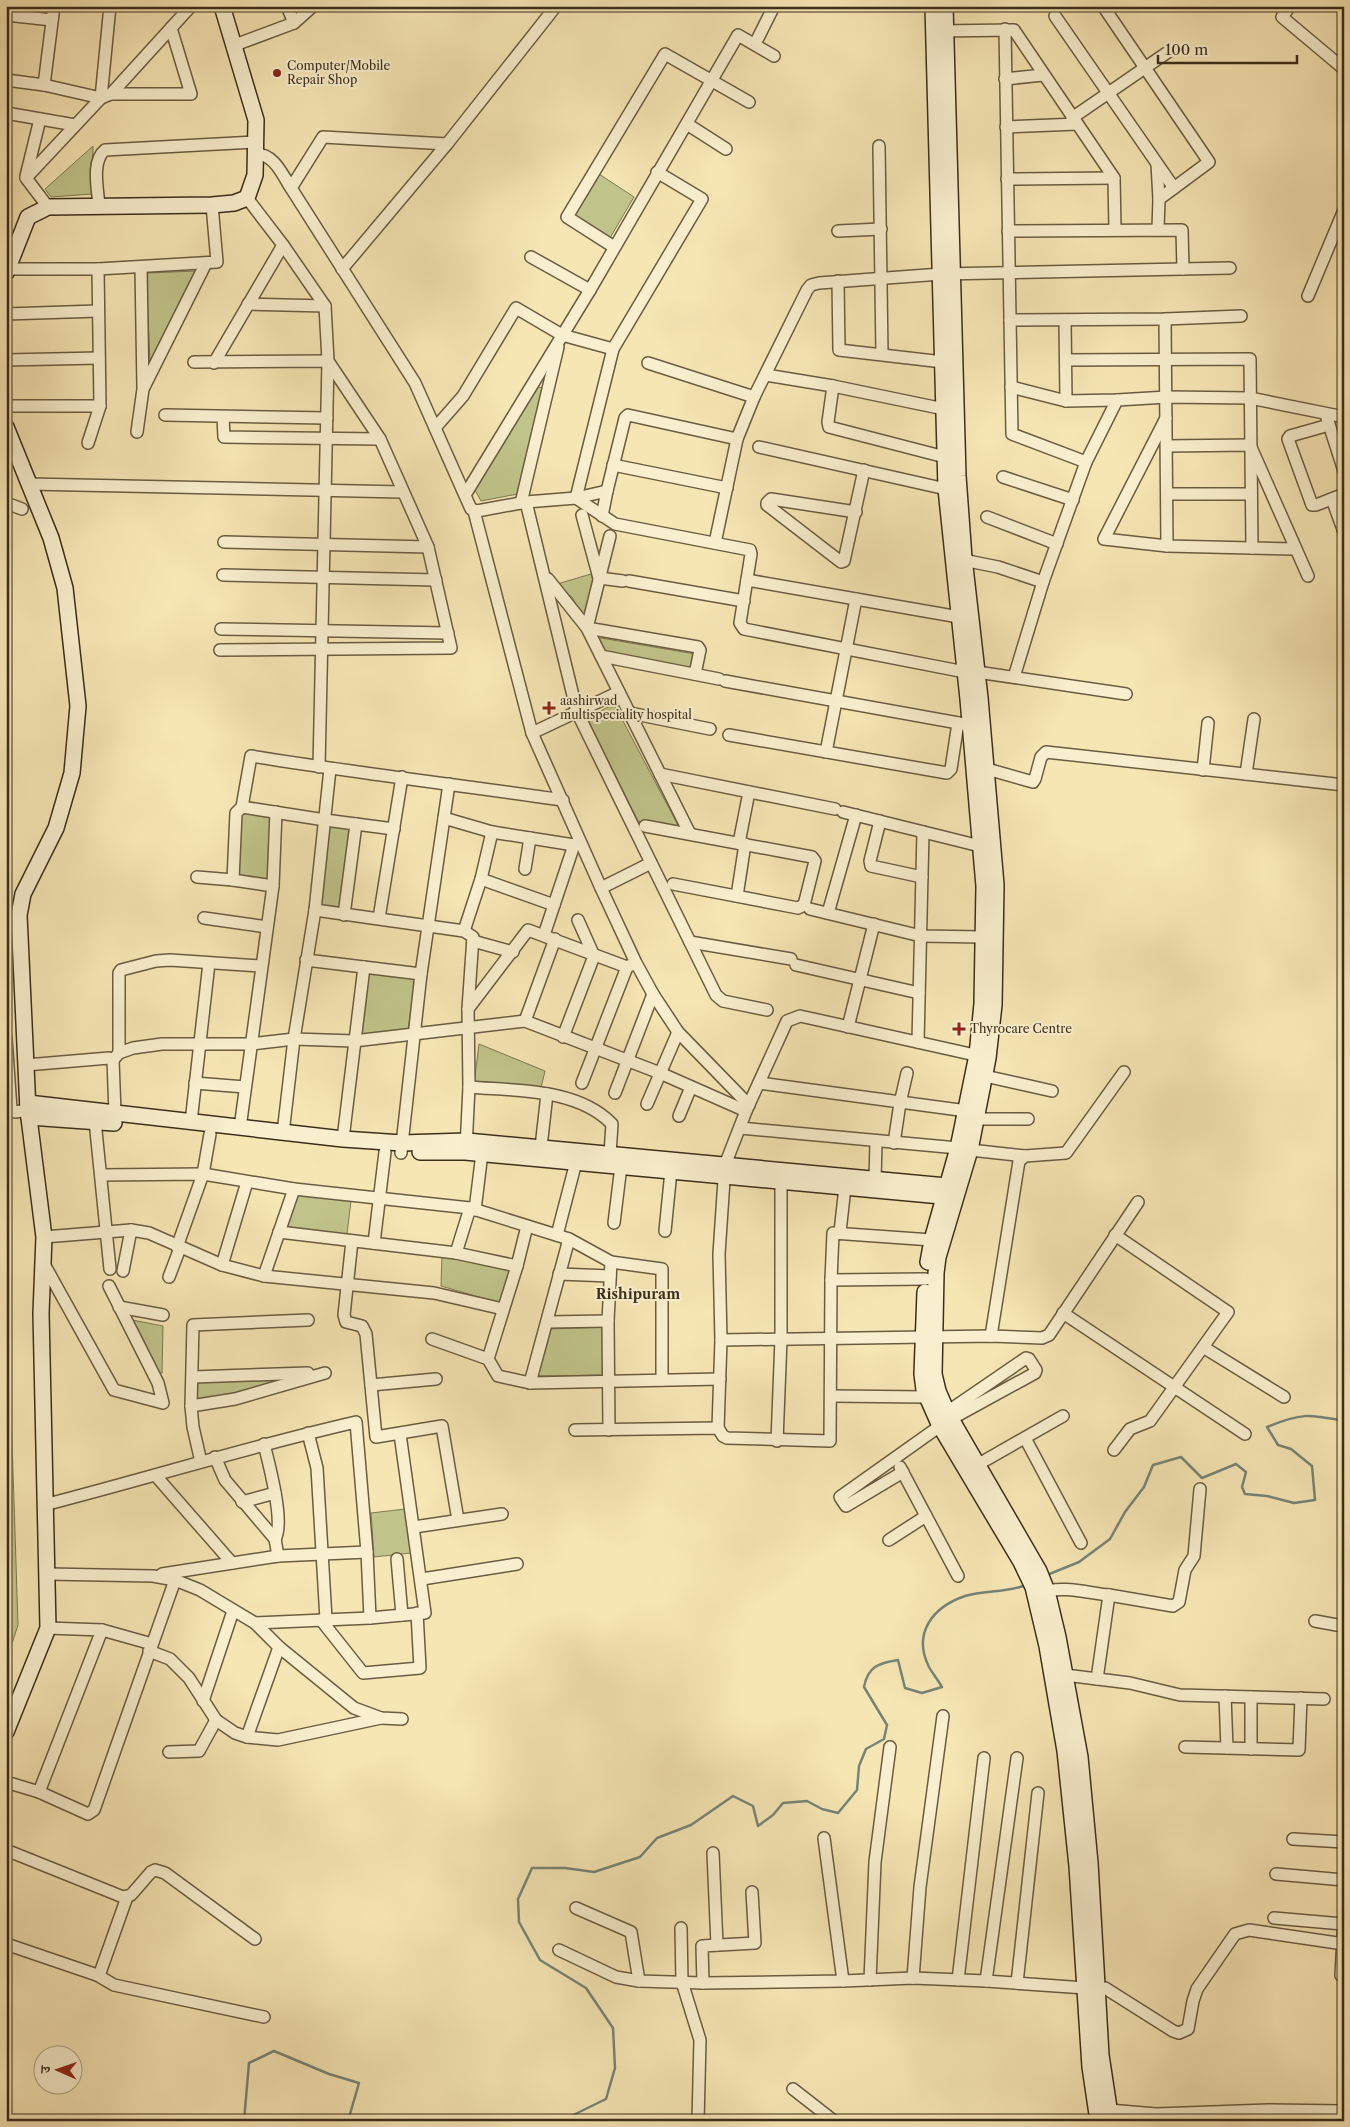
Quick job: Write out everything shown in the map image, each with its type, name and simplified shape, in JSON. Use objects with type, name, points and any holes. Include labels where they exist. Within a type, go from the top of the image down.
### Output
[{"type":"main road","points":[[7,271],[28,217],[48,207],[212,204],[234,203],[247,198],[255,175],[256,120],[222,6]]},
{"type":"main road","points":[[933,6],[941,31]]},
{"type":"main road","points":[[945,6],[941,31],[947,273],[958,476],[959,617],[971,672],[964,724],[984,886],[982,1056],[985,1076],[972,1115]]},
{"type":"main road","points":[[947,273],[943,362],[946,489],[958,559],[971,672],[986,769],[996,885],[994,1005],[982,1056],[972,1115],[952,1192],[938,1257],[929,1338],[922,1374],[926,1397],[946,1419],[977,1465],[1026,1559],[1040,1589],[1065,1674],[1080,1757],[1085,1806],[1106,2117]]},
{"type":"main road","points":[[6,427],[51,538],[65,588],[78,706],[72,773],[56,828],[23,894],[19,915],[28,1110],[44,1237],[42,1313],[44,1505],[48,1574],[48,1628],[6,1732]]},
{"type":"main road","points":[[28,1110],[115,1113],[343,1139],[401,1148],[466,1146],[540,1148],[610,1154],[724,1170],[781,1181],[845,1187],[952,1192]]},
{"type":"main road","points":[[28,1110],[95,1121],[385,1152],[401,1148]]},
{"type":"main road","points":[[466,1146],[482,1153],[670,1171],[724,1170],[875,1179],[952,1192]]},
{"type":"main road","points":[[952,1192],[932,1240],[926,1279],[929,1338],[934,1374],[946,1419],[1026,1559]]},
{"type":"main road","points":[[1040,1589],[1062,1727],[1077,1866],[1090,2067],[1106,2117]]},
{"type":"street","points":[[44,85],[54,6]]},
{"type":"street","points":[[106,96],[110,6]]},
{"type":"street","points":[[26,178],[191,6]]},
{"type":"street","points":[[287,6],[294,23]]},
{"type":"street","points":[[235,45],[294,23],[313,6]]},
{"type":"street","points":[[342,269],[447,144],[556,6]]},
{"type":"street","points":[[755,44],[774,6]]},
{"type":"street","points":[[1103,6],[1208,162],[1159,199]]},
{"type":"street","points":[[1290,6],[1282,17],[1344,69]]},
{"type":"street","points":[[6,15],[52,20]]},
{"type":"street","points":[[1055,16],[1174,188]]},
{"type":"street","points":[[6,80],[106,96],[191,94],[171,28]]},
{"type":"street","points":[[1005,28],[1012,434],[1086,462]]},
{"type":"street","points":[[941,31],[1005,28],[1014,30],[1043,76],[1114,178],[1115,229]]},
{"type":"street","points":[[465,495],[590,290],[738,35],[774,56]]},
{"type":"street","points":[[1006,127],[1075,121],[1108,92],[1168,52]]},
{"type":"street","points":[[614,247],[567,217],[665,54],[749,102]]},
{"type":"street","points":[[1005,79],[1043,76]]},
{"type":"street","points":[[6,113],[76,125]]},
{"type":"street","points":[[26,178],[40,119]]},
{"type":"street","points":[[687,124],[726,149]]},
{"type":"street","points":[[292,188],[322,137],[447,144]]},
{"type":"street","points":[[878,146],[882,354]]},
{"type":"street","points":[[99,206],[97,162],[105,150],[255,148],[270,157],[292,188],[415,383],[474,511],[532,733],[563,800],[577,844],[601,888],[632,965],[678,1032],[747,1108]]},
{"type":"street","points":[[1157,164],[1158,229]]},
{"type":"street","points":[[576,498],[613,349],[702,199],[658,172]]},
{"type":"street","points":[[26,178],[48,207]]},
{"type":"street","points":[[1007,180],[1114,178]]},
{"type":"street","points":[[247,198],[283,245],[325,306],[328,361],[323,630],[321,649],[325,820],[315,910],[294,1039],[283,1132]]},
{"type":"street","points":[[7,271],[98,269],[217,262],[212,204]]},
{"type":"street","points":[[1308,296],[1344,210]]},
{"type":"street","points":[[838,231],[880,229]]},
{"type":"street","points":[[1008,231],[1182,230],[1183,269]]},
{"type":"street","points":[[214,363],[283,245]]},
{"type":"street","points":[[530,257],[590,290]]},
{"type":"street","points":[[143,389],[206,263]]},
{"type":"street","points":[[136,432],[143,389],[141,267]]},
{"type":"street","points":[[715,543],[736,439],[754,397],[807,290],[811,286],[838,281],[947,273],[1230,268]]},
{"type":"street","points":[[88,443],[100,406],[98,269]]},
{"type":"street","points":[[838,281],[839,350],[943,362]]},
{"type":"street","points":[[248,304],[325,306]]},
{"type":"street","points":[[435,428],[463,396],[516,308],[562,335],[613,349]]},
{"type":"street","points":[[6,314],[98,311]]},
{"type":"street","points":[[1010,320],[1165,319],[1241,316]]},
{"type":"street","points":[[1165,319],[1167,546]]},
{"type":"street","points":[[1065,320],[1066,401]]},
{"type":"street","points":[[562,335],[523,503],[545,575],[577,712],[716,996],[719,999],[767,1010]]},
{"type":"street","points":[[6,360],[100,358]]},
{"type":"street","points":[[1066,360],[1250,359],[1252,548]]},
{"type":"street","points":[[194,362],[328,361]]},
{"type":"street","points":[[220,650],[451,648],[428,548],[380,439],[328,361]]},
{"type":"street","points":[[648,363],[754,397]]},
{"type":"street","points":[[766,375],[833,386],[944,409]]},
{"type":"street","points":[[833,386],[829,427],[945,457]]},
{"type":"street","points":[[1011,387],[1066,401],[1167,397],[1250,398],[1344,417]]},
{"type":"street","points":[[1014,678],[1043,582],[1086,462],[1117,400]]},
{"type":"street","points":[[6,406],[100,406]]},
{"type":"street","points":[[1326,413],[1344,471]]},
{"type":"street","points":[[602,516],[625,418],[628,415],[736,439]]},
{"type":"street","points":[[165,416],[327,418]]},
{"type":"street","points":[[223,416],[224,438],[380,439]]},
{"type":"street","points":[[1166,418],[1104,539],[1167,546],[1295,549]]},
{"type":"street","points":[[1329,425],[1290,436],[1288,439],[1310,504],[1316,505],[1344,494]]},
{"type":"street","points":[[1167,446],[1250,445]]},
{"type":"street","points":[[1250,445],[1308,576]]},
{"type":"street","points":[[759,447],[946,489]]},
{"type":"street","points":[[613,465],[726,488]]},
{"type":"street","points":[[856,512],[771,499],[767,503],[767,505],[841,562],[844,561],[856,512],[864,470]]},
{"type":"street","points":[[1003,477],[1073,500]]},
{"type":"street","points":[[29,484],[402,492]]},
{"type":"street","points":[[474,511],[523,503],[576,498],[607,491]]},
{"type":"street","points":[[1167,494],[1251,494]]},
{"type":"street","points":[[576,498],[616,524],[750,550],[740,623],[744,629],[971,672],[1126,694]]},
{"type":"street","points":[[1332,499],[1344,532]]},
{"type":"street","points":[[6,503],[22,509]]},
{"type":"street","points":[[582,515],[600,578]]},
{"type":"street","points":[[987,517],[1057,544]]},
{"type":"street","points":[[587,628],[610,536]]},
{"type":"street","points":[[224,542],[428,548]]},
{"type":"street","points":[[958,559],[998,567],[1043,582]]},
{"type":"street","points":[[223,575],[436,580]]},
{"type":"street","points":[[545,575],[587,628],[690,834]]},
{"type":"street","points":[[600,578],[744,601]]},
{"type":"street","points":[[747,580],[959,617]]},
{"type":"street","points":[[826,752],[856,599]]},
{"type":"street","points":[[587,628],[698,647],[700,650],[695,674]]},
{"type":"street","points":[[221,630],[448,633]]},
{"type":"street","points":[[601,656],[964,724],[949,772],[729,735]]},
{"type":"street","points":[[532,733],[619,692]]},
{"type":"street","points":[[630,713],[710,729]]},
{"type":"street","points":[[1246,774],[1254,719]]},
{"type":"street","points":[[1203,770],[1208,723]]},
{"type":"street","points":[[986,769],[1032,782],[1035,779],[1041,757],[1046,752],[1344,785]]},
{"type":"street","points":[[233,880],[236,813],[242,807],[252,756],[325,768],[563,800]]},
{"type":"street","points":[[660,774],[839,810],[980,846]]},
{"type":"street","points":[[379,918],[402,777]]},
{"type":"street","points":[[401,1148],[427,925],[449,784]]},
{"type":"street","points":[[737,896],[749,792]]},
{"type":"street","points":[[242,807],[394,829]]},
{"type":"street","points":[[240,1128],[273,886],[276,812]]},
{"type":"street","points":[[828,913],[856,815]]},
{"type":"street","points":[[444,818],[492,832],[577,844]]},
{"type":"street","points":[[880,821],[870,861],[871,866],[922,877]]},
{"type":"street","points":[[344,915],[356,824]]},
{"type":"street","points":[[645,826],[812,857],[815,861],[802,907],[673,884]]},
{"type":"street","points":[[464,931],[492,832]]},
{"type":"street","points":[[918,1042],[923,832]]},
{"type":"street","points":[[526,869],[530,838]]},
{"type":"street","points":[[525,1022],[550,937],[554,905],[577,844]]},
{"type":"street","points":[[601,888],[651,863]]},
{"type":"street","points":[[197,877],[273,886]]},
{"type":"street","points":[[480,879],[554,905]]},
{"type":"street","points":[[810,909],[921,936],[983,937]]},
{"type":"street","points":[[315,910],[464,931],[473,937],[468,1009],[469,1087],[466,1146]]},
{"type":"street","points":[[204,918],[267,927]]},
{"type":"street","points":[[564,1037],[594,956],[578,920]]},
{"type":"street","points":[[848,1027],[874,924]]},
{"type":"street","points":[[468,1009],[528,930],[550,937],[594,956],[632,965]]},
{"type":"street","points":[[473,941],[513,952]]},
{"type":"street","points":[[690,942],[793,962],[919,993]]},
{"type":"street","points":[[306,960],[421,974]]},
{"type":"street","points":[[115,1113],[119,974],[121,970],[156,961],[261,966]]},
{"type":"street","points":[[191,1122],[210,963]]},
{"type":"street","points":[[582,1083],[632,965]]},
{"type":"street","points":[[343,1139],[364,967]]},
{"type":"street","points":[[614,1093],[653,994]]},
{"type":"street","points":[[932,1240],[840,1232],[835,1232],[832,1235],[830,1441],[777,1441],[727,1438],[723,1436],[718,1428],[721,1340],[719,1254],[724,1170],[747,1108],[787,1021],[790,1018],[800,1016],[982,1056]]},
{"type":"street","points":[[26,1065],[109,1058],[133,1048],[162,1044],[251,1044],[294,1039],[354,1041],[525,1022],[747,1108]]},
{"type":"street","points":[[648,1104],[678,1032]]},
{"type":"street","points":[[6,1038],[11,1109],[18,1112],[28,1110]]},
{"type":"street","points":[[740,1128],[1025,1156],[1066,1154],[1124,1072]]},
{"type":"street","points":[[894,1143],[907,1073]]},
{"type":"street","points":[[985,1076],[1052,1091]]},
{"type":"street","points":[[195,1083],[245,1087]]},
{"type":"street","points":[[759,1083],[972,1115],[1028,1119]]},
{"type":"street","points":[[469,1087],[547,1094],[596,1110],[612,1124],[610,1154]]},
{"type":"street","points":[[679,1116],[691,1087]]},
{"type":"street","points":[[540,1148],[547,1094]]},
{"type":"street","points":[[95,1121],[110,1269]]},
{"type":"street","points":[[168,1277],[204,1174],[210,1134]]},
{"type":"street","points":[[875,1179],[876,1142]]},
{"type":"street","points":[[374,1243],[385,1152]]},
{"type":"street","points":[[456,1252],[472,1209],[482,1153]]},
{"type":"street","points":[[991,1336],[1019,1161],[1025,1156]]},
{"type":"street","points":[[557,1236],[576,1162]]},
{"type":"street","points":[[614,1223],[621,1166]]},
{"type":"street","points":[[665,1231],[670,1171]]},
{"type":"street","points":[[101,1175],[204,1174],[294,1189],[472,1209],[569,1239],[611,1262],[662,1269]]},
{"type":"street","points":[[777,1441],[781,1339],[781,1181]]},
{"type":"street","points":[[222,1265],[247,1182]]},
{"type":"street","points":[[840,1232],[845,1187]]},
{"type":"street","points":[[264,1276],[294,1189]]},
{"type":"street","points":[[721,1340],[991,1336],[1042,1338],[1049,1335],[1138,1202]]},
{"type":"street","points":[[488,1358],[526,1226]]},
{"type":"street","points":[[44,1237],[131,1230],[149,1233],[222,1265],[264,1276],[434,1293],[503,1309]]},
{"type":"street","points":[[123,1271],[131,1230]]},
{"type":"street","points":[[279,1232],[456,1252],[516,1266]]},
{"type":"street","points":[[1114,1450],[1130,1429],[1150,1420],[1228,1312],[1115,1235]]},
{"type":"street","points":[[530,1383],[569,1239]]},
{"type":"street","points":[[352,1241],[348,1284],[343,1309],[344,1318],[346,1322],[362,1326],[364,1330],[376,1437],[442,1426],[458,1520]]},
{"type":"street","points":[[661,1257],[662,1380]]},
{"type":"street","points":[[609,1430],[608,1321],[611,1262]]},
{"type":"street","points":[[44,1264],[114,1390],[163,1403],[158,1383],[109,1286]]},
{"type":"street","points":[[560,1274],[610,1276]]},
{"type":"street","points":[[831,1280],[926,1279]]},
{"type":"street","points":[[119,1306],[163,1315]]},
{"type":"street","points":[[1063,1313],[1245,1434]]},
{"type":"street","points":[[201,1462],[193,1427],[191,1406],[193,1325],[308,1320]]},
{"type":"street","points":[[547,1322],[608,1321]]},
{"type":"street","points":[[432,1339],[488,1358],[498,1376],[530,1383],[720,1379]]},
{"type":"street","points":[[1203,1347],[1284,1397]]},
{"type":"street","points":[[903,1472],[846,1506],[840,1496],[895,1458],[946,1419],[1026,1358],[1036,1370],[1035,1373],[946,1419]]},
{"type":"street","points":[[191,1406],[235,1399],[325,1373],[193,1377]]},
{"type":"street","points":[[371,1385],[436,1379]]},
{"type":"street","points":[[831,1396],[926,1397]]},
{"type":"street","points":[[977,1465],[1063,1416]]},
{"type":"street","points":[[44,1505],[156,1476],[264,1444],[356,1422],[374,1420]]},
{"type":"street","points":[[356,1422],[367,1552],[370,1618]]},
{"type":"street","points":[[575,1430],[718,1428]]},
{"type":"street","points":[[308,1433],[316,1468],[324,1619],[363,1673],[420,1668],[417,1613]]},
{"type":"street","points":[[255,1623],[370,1618],[425,1613],[422,1579],[400,1434]]},
{"type":"street","points":[[1025,1438],[1081,1543]]},
{"type":"street","points":[[264,1444],[275,1494],[278,1534],[274,1540]]},
{"type":"street","points":[[215,1457],[225,1480],[274,1540],[278,1556]]},
{"type":"street","points":[[895,1458],[958,1576]]},
{"type":"street","points":[[156,1476],[232,1563]]},
{"type":"street","points":[[1040,1589],[1109,1595],[1173,1606],[1177,1604],[1185,1570],[1194,1556],[1200,1490]]},
{"type":"street","points":[[242,1502],[275,1494]]},
{"type":"street","points":[[414,1527],[502,1514]]},
{"type":"street","points":[[889,1540],[926,1516]]},
{"type":"street","points":[[153,1576],[278,1556],[367,1552]]},
{"type":"street","points":[[397,1559],[402,1615]]},
{"type":"street","points":[[422,1579],[517,1564]]},
{"type":"street","points":[[48,1574],[153,1576],[175,1580],[200,1590],[232,1611],[255,1623],[279,1647],[354,1708],[381,1718]]},
{"type":"street","points":[[6,1782],[39,1792],[88,1814],[92,1813],[175,1580]]},
{"type":"street","points":[[1097,1679],[1109,1595]]},
{"type":"street","points":[[203,1701],[232,1611]]},
{"type":"street","points":[[1316,1621],[1337,1625],[1344,1623]]},
{"type":"street","points":[[48,1628],[102,1630],[150,1647],[170,1659],[189,1678],[216,1720],[235,1733],[247,1737],[278,1740],[381,1718],[402,1719]]},
{"type":"street","points":[[39,1792],[102,1630]]},
{"type":"street","points":[[247,1737],[279,1647]]},
{"type":"street","points":[[1065,1674],[1130,1684],[1180,1696],[1324,1699]]},
{"type":"street","points":[[1225,1696],[1227,1748]]},
{"type":"street","points":[[1250,1697],[1251,1749]]},
{"type":"street","points":[[1185,1747],[1299,1750],[1301,1698]]},
{"type":"street","points":[[913,1978],[920,1887],[944,1716]]},
{"type":"street","points":[[169,1752],[199,1751],[216,1720]]},
{"type":"street","points":[[870,1980],[876,1862],[890,1747]]},
{"type":"street","points":[[958,1980],[984,1758]]},
{"type":"street","points":[[986,1981],[1005,1831],[1017,1758]]},
{"type":"street","points":[[1018,1983],[1038,1793]]},
{"type":"street","points":[[824,1838],[843,1981]]},
{"type":"street","points":[[1293,1839],[1344,1842]]},
{"type":"street","points":[[6,1850],[127,1897]]},
{"type":"street","points":[[713,1853],[716,1944]]},
{"type":"street","points":[[97,1975],[100,1973],[127,1897],[155,1870],[165,1872],[255,1939]]},
{"type":"street","points":[[1276,1874],[1344,1880]]},
{"type":"street","points":[[703,1983],[703,1945],[755,1943],[752,1892]]},
{"type":"street","points":[[576,1908],[630,1932],[639,1981]]},
{"type":"street","points":[[1274,1918],[1344,1924]]},
{"type":"street","points":[[1344,1919],[1341,1975],[1344,1976]]},
{"type":"street","points":[[680,1928],[682,1982],[700,2040],[698,2121]]},
{"type":"street","points":[[1105,1988],[1179,2033],[1188,2029],[1197,1989],[1235,1934],[1249,1930],[1343,1944]]},
{"type":"street","points":[[6,1944],[97,1975],[114,1985],[264,2017]]},
{"type":"street","points":[[559,1950],[616,1977],[639,1981],[703,1983],[913,1978],[1085,1988]]},
{"type":"street","points":[[793,2089],[834,2121]]},
{"type":"street","points":[[1106,2117],[1275,2110],[1344,2111]]},
{"type":"green space","points":[[93,146],[92,194],[51,197],[45,189]]},
{"type":"green space","points":[[599,174],[634,197],[610,238],[574,215]]},
{"type":"green space","points":[[198,271],[150,361],[146,273]]},
{"type":"green space","points":[[536,386],[545,389],[523,493],[481,501],[475,490]]},
{"type":"green space","points":[[591,574],[595,588],[585,622],[572,597],[554,585]]},
{"type":"green space","points":[[601,638],[695,654],[690,675],[605,661],[595,640]]},
{"type":"green space","points":[[614,704],[679,827],[677,829],[638,821],[587,718]]},
{"type":"green space","points":[[241,812],[273,816],[270,880],[236,875]]},
{"type":"green space","points":[[329,826],[349,829],[341,908],[320,905]]},
{"type":"green space","points":[[369,973],[415,979],[408,1032],[360,1036]]},
{"type":"green space","points":[[479,1044],[545,1071],[541,1088],[474,1084]]},
{"type":"green space","points":[[296,1194],[351,1201],[347,1234],[286,1228]]},
{"type":"green space","points":[[6,1254],[18,1625],[6,1662]]},
{"type":"green space","points":[[442,1254],[510,1269],[499,1303],[441,1286]]},
{"type":"green space","points":[[132,1320],[163,1326],[162,1373],[158,1373]]},
{"type":"green space","points":[[605,1327],[605,1375],[536,1376],[549,1329]]},
{"type":"green space","points":[[272,1377],[272,1385],[197,1402],[197,1380]]},
{"type":"green space","points":[[405,1509],[411,1553],[374,1557],[371,1513]]},
{"type":"waterway","points":[[1047,1575],[1079,1562],[1110,1539],[1125,1512],[1144,1487],[1153,1465],[1181,1457],[1202,1478],[1236,1464],[1246,1472],[1242,1487],[1245,1494],[1267,1496],[1294,1503],[1315,1500],[1312,1466],[1291,1449],[1278,1445],[1267,1427],[1288,1419],[1305,1416],[1344,1421]]},
{"type":"waterway","points":[[561,2121],[606,2099],[615,2068],[613,2028],[586,1988],[540,1960],[519,1922],[518,1899],[532,1868],[565,1868],[594,1872],[640,1857],[657,1838],[691,1825],[733,1796],[753,1806],[758,1826],[773,1815],[783,1803],[807,1801],[822,1809],[838,1813],[857,1790],[859,1766],[866,1749],[884,1739],[887,1725],[864,1687],[868,1674],[880,1664],[898,1660],[905,1688],[922,1693],[942,1687],[929,1667],[924,1655],[924,1632],[935,1614],[943,1607],[965,1596],[1018,1588],[1026,1585]]},
{"type":"waterway","points":[[244,2121],[249,2063],[274,2051],[329,2074],[359,2083],[348,2121]]},
{"type":"place","name":"Computer/Mobile Repair Shop","points":[[277,73]]},
{"type":"place","name":"aashirwad multispeciality hospital","points":[[549,708]]},
{"type":"place","name":"Thyrocare Centre","points":[[959,1029]]},
{"type":"district","name":"Rishipuram","points":[[638,1294]]}]
